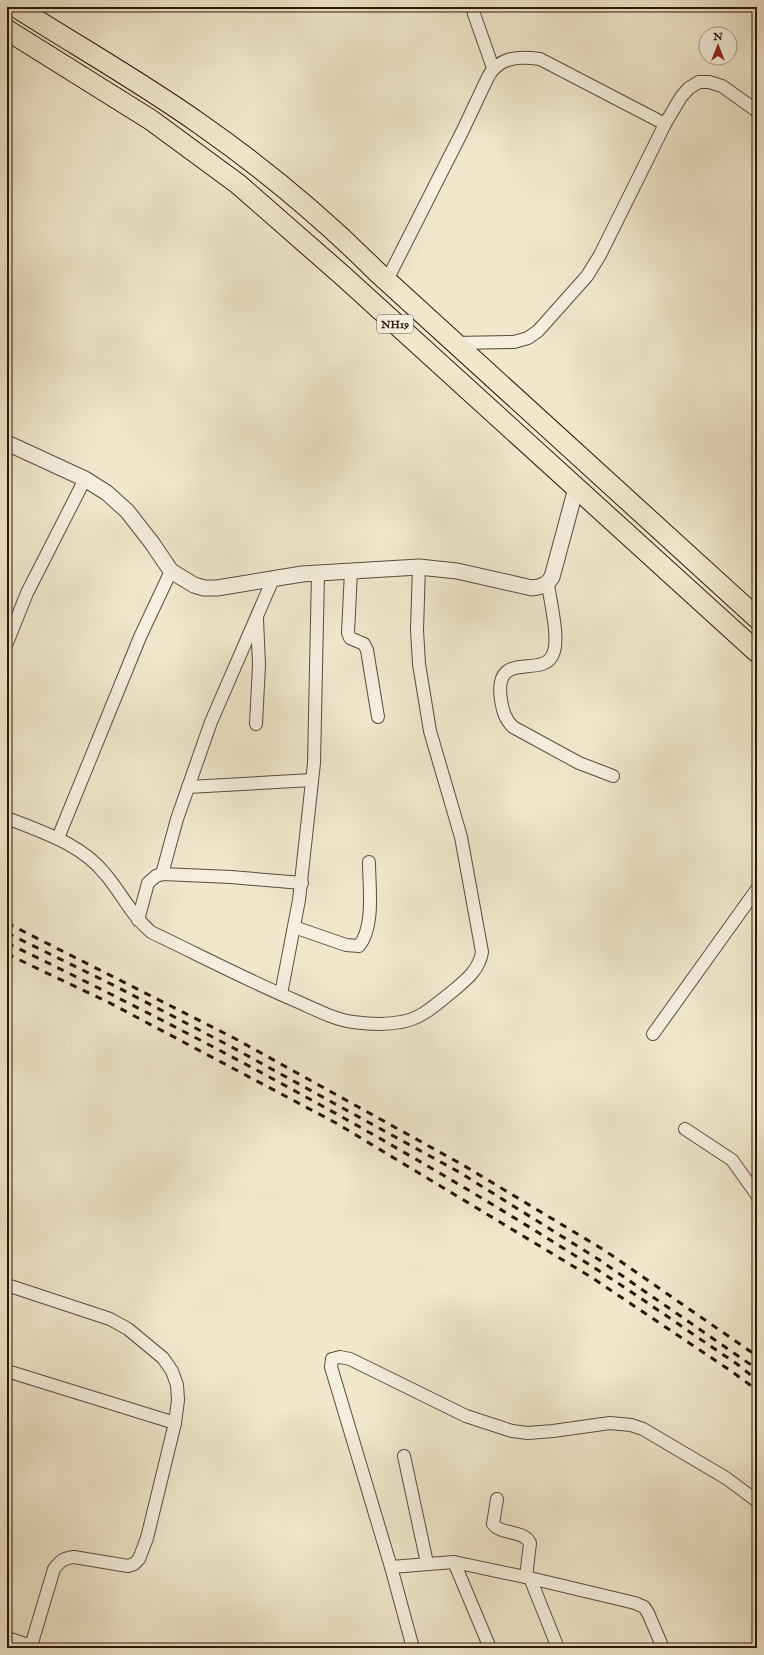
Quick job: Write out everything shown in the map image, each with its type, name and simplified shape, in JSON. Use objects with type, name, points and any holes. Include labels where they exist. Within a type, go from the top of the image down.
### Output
[{"type":"highway","name":"NH19","points":[[16,7],[181,111],[250,160],[341,236],[387,280],[757,618]]},
{"type":"highway","name":"NH19","points":[[7,30],[151,120],[238,184],[342,275],[757,652]]},
{"type":"street","points":[[473,7],[474,14],[493,68]]},
{"type":"street","points":[[387,280],[493,68],[499,63],[510,59],[528,57],[540,59],[666,124]]},
{"type":"street","points":[[456,342],[514,342],[528,338],[538,331],[587,276],[600,255],[666,124],[681,97],[689,88],[699,82],[709,82],[722,86],[757,111]]},
{"type":"street","points":[[7,444],[85,479],[107,493],[127,511],[171,571],[194,585],[204,588],[318,573],[419,567],[457,571],[532,588],[548,584]]},
{"type":"street","points":[[7,643],[27,593],[85,479]]},
{"type":"street","points":[[576,488],[552,577],[548,584],[555,639],[553,654],[549,662],[541,665],[512,668],[506,672],[502,679],[500,696],[502,710],[506,720],[514,727],[579,763],[613,776]]},
{"type":"street","points":[[7,818],[58,838],[96,863],[138,920],[151,932],[249,980],[336,1018],[353,1022],[379,1024],[400,1023],[415,1018],[430,1010],[466,980],[475,970],[481,960],[481,940],[462,837],[430,731],[419,664],[417,630],[419,567]]},
{"type":"street","points":[[58,838],[140,636],[171,571]]},
{"type":"street","points":[[351,571],[348,633],[350,638],[364,644],[367,650],[378,717]]},
{"type":"street","points":[[281,994],[302,882],[314,763],[318,573]]},
{"type":"street","points":[[162,874],[177,819],[211,722],[273,579]]},
{"type":"street","points":[[256,724],[259,665],[257,616]]},
{"type":"street","points":[[188,787],[312,780]]},
{"type":"street","points":[[294,927],[346,945],[359,946],[364,940],[370,915],[369,862]]},
{"type":"street","points":[[138,920],[148,883],[156,876],[162,874],[302,882]]},
{"type":"street","points":[[653,1034],[757,889]]},
{"type":"street","points":[[685,1129],[732,1160],[757,1195]]},
{"type":"street","points":[[7,1284],[110,1319],[128,1329],[163,1358],[172,1371],[177,1385],[178,1400],[175,1423],[147,1538],[139,1559],[134,1564],[128,1566],[74,1557],[66,1558],[60,1561],[54,1569],[31,1647],[7,1638]]},
{"type":"street","points":[[413,1648],[391,1567],[331,1367],[332,1359],[340,1357],[350,1359],[466,1416],[512,1431],[534,1433],[610,1423],[631,1425],[643,1429],[726,1478],[757,1501]]},
{"type":"street","points":[[7,1371],[175,1423]]},
{"type":"street","points":[[404,1456],[427,1563]]},
{"type":"street","points":[[497,1499],[493,1524],[499,1528],[524,1537],[530,1543],[528,1577],[558,1648]]},
{"type":"street","points":[[454,1562],[490,1648]]},
{"type":"street","points":[[391,1567],[454,1562],[528,1577],[644,1607],[663,1648]]},
{"type":"railway","points":[[7,923],[234,1038],[463,1165],[604,1250],[757,1356]]},
{"type":"railway","points":[[7,933],[117,987],[228,1045],[459,1172],[598,1259],[757,1369]]},
{"type":"railway","points":[[7,943],[157,1018],[305,1096],[378,1137],[450,1179],[611,1279],[737,1364],[757,1380]]},
{"type":"railway","points":[[7,954],[108,1002],[336,1123],[591,1277],[757,1390]]}]
